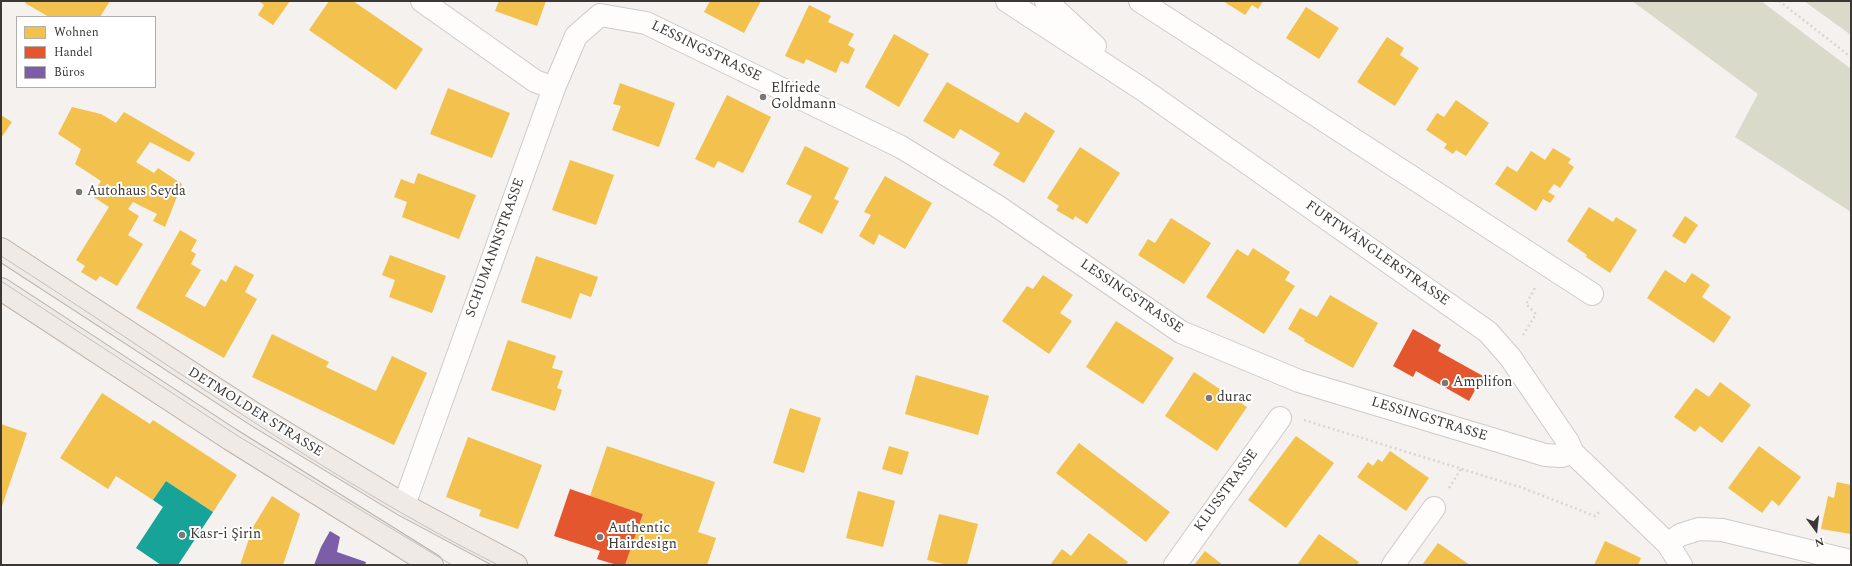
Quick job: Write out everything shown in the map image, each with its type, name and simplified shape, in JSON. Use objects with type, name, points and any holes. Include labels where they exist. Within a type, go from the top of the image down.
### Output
[{"type":"main road","name":"DETMOLDER STRASSE","points":[[1,249],[256,415],[404,505],[516,565]]},
{"type":"main road","points":[[1,289],[230,439],[432,565]]},
{"type":"street","points":[[422,1],[535,82],[554,88]]},
{"type":"street","name":"FURTWÄNGLERSTRASSE","points":[[1007,1],[1145,91],[1488,332],[1510,357],[1568,442],[1573,453]]},
{"type":"street","name":"FURTWÄNGLERSTRASSE","points":[[1046,1],[1145,91]]},
{"type":"street","points":[[1140,1],[1592,294]]},
{"type":"street","name":"SCHUMANNSTRASSE","points":[[404,505],[554,88],[576,36],[598,8]]},
{"type":"street","name":"LESSINGSTRASSE","points":[[598,8],[646,23],[901,147],[997,206],[1181,332],[1306,383],[1545,455],[1561,456],[1573,453]]},
{"type":"street","name":"KLUSSTRASSE","points":[[1175,565],[1280,418]]},
{"type":"street","points":[[1573,453],[1668,544],[1681,565]]},
{"type":"street","points":[[1393,565],[1434,508]]},
{"type":"street","points":[[1668,544],[1680,535],[1699,528],[1722,530],[1851,561]]},
{"type":"path","points":[[1778,1],[1851,57]]},
{"type":"path","points":[[1510,357],[1536,314],[1526,304],[1548,265]]},
{"type":"path","points":[[1280,418],[1287,421],[1294,418],[1317,424],[1523,488],[1595,516],[1618,495]]},
{"type":"green space","points":[[1632,1],[1761,1],[1851,69],[1851,212],[1735,137],[1758,94]]},
{"type":"green space","points":[[1804,1],[1851,1],[1851,35]]},
{"type":"building: Wohnen","points":[[26,1],[110,1],[101,16],[47,16],[25,3]]},
{"type":"building: Wohnen","points":[[259,1],[290,1],[273,25],[258,15],[264,5]]},
{"type":"building: Wohnen","points":[[329,1],[353,1],[423,49],[396,90],[309,30]]},
{"type":"building: Wohnen","points":[[499,1],[546,1],[537,26],[495,11]]},
{"type":"building: Wohnen","points":[[710,1],[761,1],[744,33],[704,12]]},
{"type":"building: Wohnen","points":[[1223,1],[1263,1],[1258,9],[1252,5],[1245,15]]},
{"type":"building: Wohnen","points":[[809,5],[831,16],[828,22],[854,34],[848,45],[855,49],[848,64],[841,61],[836,73],[806,59],[804,64],[785,56]]},
{"type":"building: Wohnen","points":[[1306,7],[1339,28],[1319,59],[1286,38]]},
{"type":"building: Wohnen","points":[[894,34],[929,54],[899,107],[865,87]]},
{"type":"building: Wohnen","points":[[1387,37],[1404,48],[1400,55],[1419,68],[1395,106],[1357,82]]},
{"type":"building: Wohnen","points":[[947,82],[1018,123],[1025,112],[1055,131],[1024,183],[993,165],[1000,153],[960,129],[954,139],[923,121]]},
{"type":"building: Wohnen","points":[[620,83],[675,103],[659,147],[612,130],[621,106],[613,104]]},
{"type":"building: Wohnen","points":[[448,88],[510,113],[492,158],[430,134]]},
{"type":"building: Wohnen","points":[[727,95],[771,117],[743,173],[718,161],[714,168],[695,159]]},
{"type":"building: Wohnen","points":[[1456,100],[1489,123],[1466,156],[1456,150],[1453,154],[1444,148],[1447,144],[1426,130],[1437,113],[1444,117]]},
{"type":"building: Wohnen","points":[[72,107],[101,114],[116,123],[124,112],[195,153],[189,162],[150,142],[136,162],[154,173],[158,168],[182,184],[165,227],[153,221],[157,214],[133,202],[128,209],[139,216],[128,235],[143,244],[117,286],[100,276],[96,281],[81,272],[85,266],[76,260],[109,207],[92,196],[101,181],[75,164],[81,149],[58,134]]},
{"type":"building: Wohnen","points":[[1,115],[12,122],[1,138]]},
{"type":"building: Wohnen","points":[[805,146],[849,168],[834,199],[839,201],[822,234],[798,222],[812,196],[786,184]]},
{"type":"building: Wohnen","points":[[1080,147],[1120,173],[1087,224],[1075,216],[1073,220],[1056,210],[1059,206],[1047,198]]},
{"type":"building: Wohnen","points":[[1553,148],[1571,159],[1568,163],[1574,167],[1560,188],[1554,184],[1548,192],[1555,196],[1550,203],[1543,199],[1536,211],[1495,184],[1507,166],[1517,172],[1531,151],[1545,160]]},
{"type":"building: Wohnen","points":[[570,160],[614,175],[596,225],[552,210]]},
{"type":"building: Wohnen","points":[[418,173],[476,195],[459,239],[402,217],[407,202],[394,197],[401,179],[414,184]]},
{"type":"building: Wohnen","points":[[885,176],[932,203],[905,249],[879,234],[874,245],[859,236],[871,215],[864,212]]},
{"type":"building: Wohnen","points":[[1589,207],[1613,222],[1616,217],[1637,230],[1610,273],[1586,257],[1587,255],[1567,241]]},
{"type":"building: Wohnen","points":[[1685,216],[1698,225],[1685,244],[1672,236]]},
{"type":"building: Wohnen","points":[[1171,218],[1211,243],[1184,284],[1138,255],[1148,239],[1155,243]]},
{"type":"building: Wohnen","points":[[180,230],[197,240],[191,251],[196,254],[191,264],[201,270],[185,296],[205,307],[221,279],[226,282],[235,265],[254,275],[245,292],[257,299],[224,358],[136,308]]},
{"type":"building: Wohnen","points":[[1253,248],[1290,272],[1285,280],[1295,286],[1264,334],[1206,297],[1237,249],[1248,256]]},
{"type":"building: Wohnen","points":[[390,255],[446,276],[432,313],[389,297],[395,280],[382,275]]},
{"type":"building: Wohnen","points":[[536,256],[598,277],[591,297],[580,293],[571,319],[521,302]]},
{"type":"building: Wohnen","points":[[1665,270],[1685,283],[1692,273],[1710,285],[1702,297],[1731,317],[1714,343],[1647,298]]},
{"type":"building: Wohnen","points":[[1043,275],[1073,295],[1060,313],[1072,321],[1049,354],[1002,321],[1027,286],[1033,289]]},
{"type":"building: Wohnen","points":[[1330,295],[1378,323],[1353,368],[1304,341],[1305,339],[1288,329],[1300,308],[1317,317]]},
{"type":"building: Wohnen","points":[[1116,321],[1174,358],[1143,404],[1086,367]]},
{"type":"building: Wohnen","points":[[272,334],[329,362],[326,367],[376,391],[392,356],[427,373],[394,445],[252,377]]},
{"type":"building: Wohnen","points":[[508,340],[556,356],[552,368],[563,371],[557,388],[562,390],[555,411],[491,390]]},
{"type":"building: Wohnen","points":[[1194,372],[1247,407],[1217,451],[1165,416]]},
{"type":"building: Wohnen","points":[[916,375],[989,396],[978,435],[905,414]]},
{"type":"building: Wohnen","points":[[1720,382],[1751,405],[1722,443],[1700,426],[1695,432],[1674,417],[1696,388],[1709,397]]},
{"type":"building: Wohnen","points":[[102,393],[150,424],[153,420],[237,475],[213,512],[166,481],[153,500],[116,476],[108,489],[60,458]]},
{"type":"building: Wohnen","points":[[790,408],[821,418],[804,473],[773,463]]},
{"type":"building: Wohnen","points":[[1,424],[27,433],[1,509]]},
{"type":"building: Wohnen","points":[[1296,436],[1334,463],[1286,528],[1248,500]]},
{"type":"building: Wohnen","points":[[468,437],[542,465],[518,529],[479,516],[481,510],[446,497]]},
{"type":"building: Wohnen","points":[[1079,443],[1170,512],[1146,542],[1056,473]]},
{"type":"building: Wohnen","points":[[607,446],[715,482],[698,532],[716,538],[707,565],[625,565],[643,514],[590,496]]},
{"type":"building: Wohnen","points":[[889,446],[909,452],[902,475],[882,469]]},
{"type":"building: Wohnen","points":[[1759,446],[1801,477],[1779,506],[1772,500],[1762,513],[1728,488]]},
{"type":"building: Wohnen","points":[[1390,451],[1429,478],[1406,511],[1357,477],[1368,462],[1373,466],[1378,459],[1382,462]]},
{"type":"building: Wohnen","points":[[1837,482],[1851,485],[1851,534],[1821,529],[1828,496],[1834,498]]},
{"type":"building: Wohnen","points":[[858,491],[895,501],[883,547],[846,538]]},
{"type":"building: Wohnen","points":[[272,496],[300,514],[283,565],[240,565],[253,527]]},
{"type":"building: Wohnen","points":[[939,514],[978,524],[967,565],[948,565],[927,560]]},
{"type":"building: Wohnen","points":[[1089,533],[1128,562],[1126,565],[1050,565],[1062,549],[1071,556]]},
{"type":"building: Wohnen","points":[[1319,534],[1359,562],[1357,565],[1297,565]]},
{"type":"building: Wohnen","points":[[1605,541],[1641,558],[1638,565],[1594,565]]},
{"type":"building: Wohnen","points":[[1438,543],[1470,565],[1422,565]]},
{"type":"building: Wohnen","points":[[1205,551],[1223,565],[1194,565]]},
{"type":"building: Handel","points":[[1413,329],[1441,345],[1438,351],[1483,376],[1469,401],[1416,371],[1413,377],[1393,366]]},
{"type":"building: Handel","points":[[570,489],[643,514],[625,565],[617,565],[597,559],[600,551],[554,536]]},
{"type":"building: Büros","points":[[330,531],[340,537],[337,552],[366,562],[365,565],[314,565],[321,547]]},
{"type":"building: Öffentlich","points":[[166,481],[213,512],[178,565],[161,565],[136,548],[163,507],[153,500]]},
{"type":"tram line","points":[[1,256],[307,456],[433,531],[498,565]]},
{"type":"tram line","points":[[1,281],[238,436],[452,565]]},
{"type":"place","name":"Elfriede Goldmann","points":[[763,97]]},
{"type":"place","name":"Autohaus Seyda","points":[[79,192]]},
{"type":"place","name":"Amplifon","points":[[1445,383]]},
{"type":"place","name":"durac","points":[[1209,398]]},
{"type":"place","name":"Kasr-i Şirin","points":[[182,535]]},
{"type":"place","name":"Authentic Hairdesign","points":[[600,537]]}]
